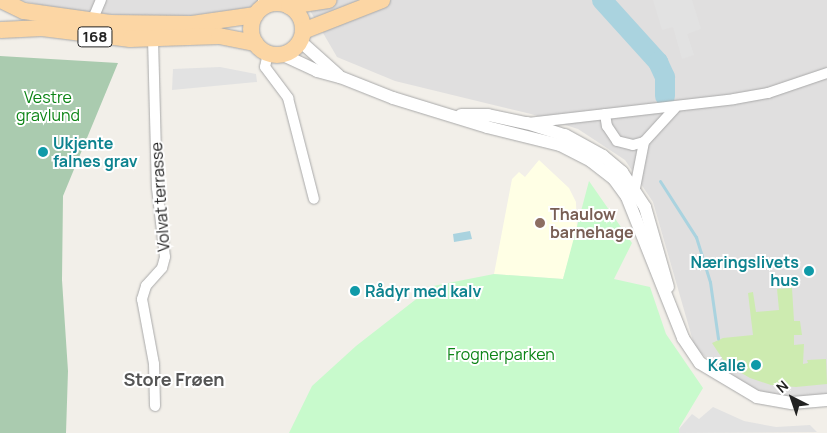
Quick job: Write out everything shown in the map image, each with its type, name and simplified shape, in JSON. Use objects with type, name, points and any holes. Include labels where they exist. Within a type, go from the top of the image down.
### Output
[{"type":"main road","points":[[329,0],[283,3],[260,8],[252,24],[268,50],[288,52],[301,36],[382,0]]},
{"type":"main road","name":"168","points":[[2,1],[24,11],[92,21],[192,24],[260,8]]},
{"type":"main road","points":[[0,30],[8,17],[2,1]]},
{"type":"main road","points":[[283,3],[300,16],[301,36]]},
{"type":"main road","name":"168","points":[[0,30],[42,28],[87,36],[153,39],[219,36],[268,50]]},
{"type":"street","points":[[92,21],[101,0]]},
{"type":"street","points":[[301,36],[340,76]]},
{"type":"street","name":"Volvat terrasse","points":[[153,39],[157,188],[165,257],[162,268],[146,286],[142,299],[154,364],[155,406]]},
{"type":"street","points":[[314,199],[288,98],[265,67],[268,50],[317,71],[340,76],[393,98],[454,115],[487,127],[560,145],[591,161],[614,179],[637,217],[690,351],[700,363],[725,381],[757,397],[775,402],[827,400]]},
{"type":"street","points":[[527,123],[675,108],[768,93],[827,73]]},
{"type":"street","points":[[635,188],[644,142],[675,108]]},
{"type":"street","points":[[605,114],[607,126],[617,141],[633,145],[644,142]]},
{"type":"street","points":[[454,115],[488,115],[527,123],[565,135],[594,150],[622,172],[635,188],[645,207],[658,244],[670,303]]},
{"type":"shaded area","points":[[18,0],[827,0],[827,396],[784,399],[735,382],[695,348],[653,202],[625,160],[578,129],[531,114],[395,81],[337,57],[305,2],[197,21],[70,11]]},
{"type":"shaded area","points":[[653,0],[692,0],[701,29],[687,34],[694,55],[682,59],[673,27],[662,30]]},
{"type":"shaded area","points":[[220,67],[256,74],[257,82],[172,90],[173,69]]},
{"type":"shaded area","name":"Thaulow barnehage","points":[[539,160],[569,188],[576,202],[577,230],[563,279],[494,274],[512,179],[519,172],[525,177]]},
{"type":"shaded area","points":[[713,407],[744,421],[776,427],[810,425],[817,432],[679,433],[679,429],[692,414],[699,419]]},
{"type":"green space","name":"Vestre gravlund","points":[[0,56],[118,63],[63,196],[62,280],[68,371],[66,433],[0,433]]},
{"type":"green space","name":"Frognerparken","points":[[589,181],[632,243],[614,279],[650,287],[666,334],[703,388],[679,428],[679,433],[289,433],[312,386],[356,346],[433,286],[494,274],[563,279]]},
{"type":"green space","points":[[792,288],[794,321],[800,321],[802,335],[794,335],[794,345],[804,344],[803,364],[808,363],[807,360],[826,359],[827,384],[796,387],[771,385],[750,378],[726,364],[712,343],[723,338],[753,335],[748,293],[753,292],[756,312],[779,310],[777,289]]},
{"type":"water","points":[[470,231],[472,239],[454,242],[453,234]]},
{"type":"waterway","points":[[602,0],[658,62],[665,77],[665,96]]},
{"type":"waterway","points":[[660,181],[696,237],[710,282],[718,338]]},
{"type":"place","name":"Ukjente falnes grav","points":[[43,152]]},
{"type":"place","name":"Thaulow barnehage","points":[[540,223]]},
{"type":"place","name":"Næringslivets hus","points":[[809,271]]},
{"type":"place","name":"Rådyr med kalv","points":[[355,291]]},
{"type":"place","name":"Kalle","points":[[756,365]]},
{"type":"district","name":"Store Frøen","points":[[174,379]]}]
